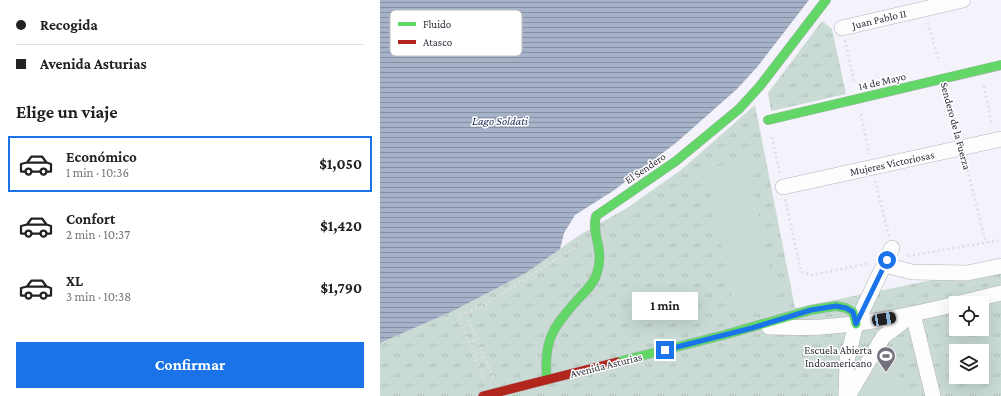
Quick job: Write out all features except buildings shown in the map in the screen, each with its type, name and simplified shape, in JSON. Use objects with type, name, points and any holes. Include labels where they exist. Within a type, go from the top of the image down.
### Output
[{"type":"street","name":"El Sendero","points":[[547,380],[545,368],[546,349],[552,331],[566,312],[587,290],[595,277],[600,260],[594,227],[596,216],[676,161],[739,109],[760,86],[826,0]]},
{"type":"street","name":"Juan Pablo II","points":[[842,28],[934,5],[963,0]]},
{"type":"street","name":"14 de Mayo","points":[[768,120],[1001,65]]},
{"type":"street","name":"Mujeres Victoriosas","points":[[782,187],[998,139]]},
{"type":"street","points":[[847,396],[848,360],[856,324],[892,248]]},
{"type":"street","points":[[885,265],[912,272],[967,274],[1001,266]]},
{"type":"street","points":[[989,296],[1001,293]]},
{"type":"street","name":"Avenida Asturias","points":[[491,394],[752,328],[821,327],[856,324],[913,314],[949,306]]},
{"type":"street","points":[[847,396],[883,337],[913,314],[933,396]]},
{"type":"path","name":"Sendero de la Fuerza","points":[[934,5],[943,79],[986,243]]},
{"type":"path","points":[[842,28],[872,167],[892,248]]},
{"type":"path","points":[[980,70],[998,139]]},
{"type":"path","points":[[491,394],[458,317],[481,307],[596,235]]},
{"type":"path","points":[[466,313],[484,358],[491,394]]},
{"type":"path","points":[[468,342],[477,340]]},
{"type":"path","points":[[476,360],[484,358]]},
{"type":"green space","points":[[822,21],[832,29],[846,94],[771,111],[768,93]]},
{"type":"green space","points":[[755,105],[795,308],[1001,266],[1001,396],[380,396],[380,343],[453,311],[526,273],[578,236],[627,208],[681,170]]},
{"type":"green space","points":[[747,160],[778,305],[736,314],[705,169]]},
{"type":"green space","name":"Escuela Abierta Indoamericano","points":[[886,350],[893,350],[904,396],[858,396]]},
{"type":"water","name":"Lago Soldati","points":[[380,0],[809,0],[758,66],[737,89],[677,142],[613,191],[575,215],[564,233],[560,249],[526,273],[453,311],[380,343]]},
{"type":"traffic: fast","points":[[547,380],[547,354],[556,326],[562,317],[587,290],[596,277],[600,257],[595,230],[596,216],[676,161],[739,109],[760,86],[826,0]]},
{"type":"traffic: fast","points":[[768,120],[1001,65]]},
{"type":"traffic: fast","points":[[617,362],[724,335],[811,310],[836,306],[846,308],[853,312],[856,324]]},
{"type":"traffic: jam","points":[[483,396],[617,362]]},
{"type":"place","name":"Escuela Abierta Indoamericano","points":[[886,373]]},
{"type":"route","points":[[665,350],[752,328],[811,310],[836,306],[846,308],[853,312],[856,324],[887,260]]}]
